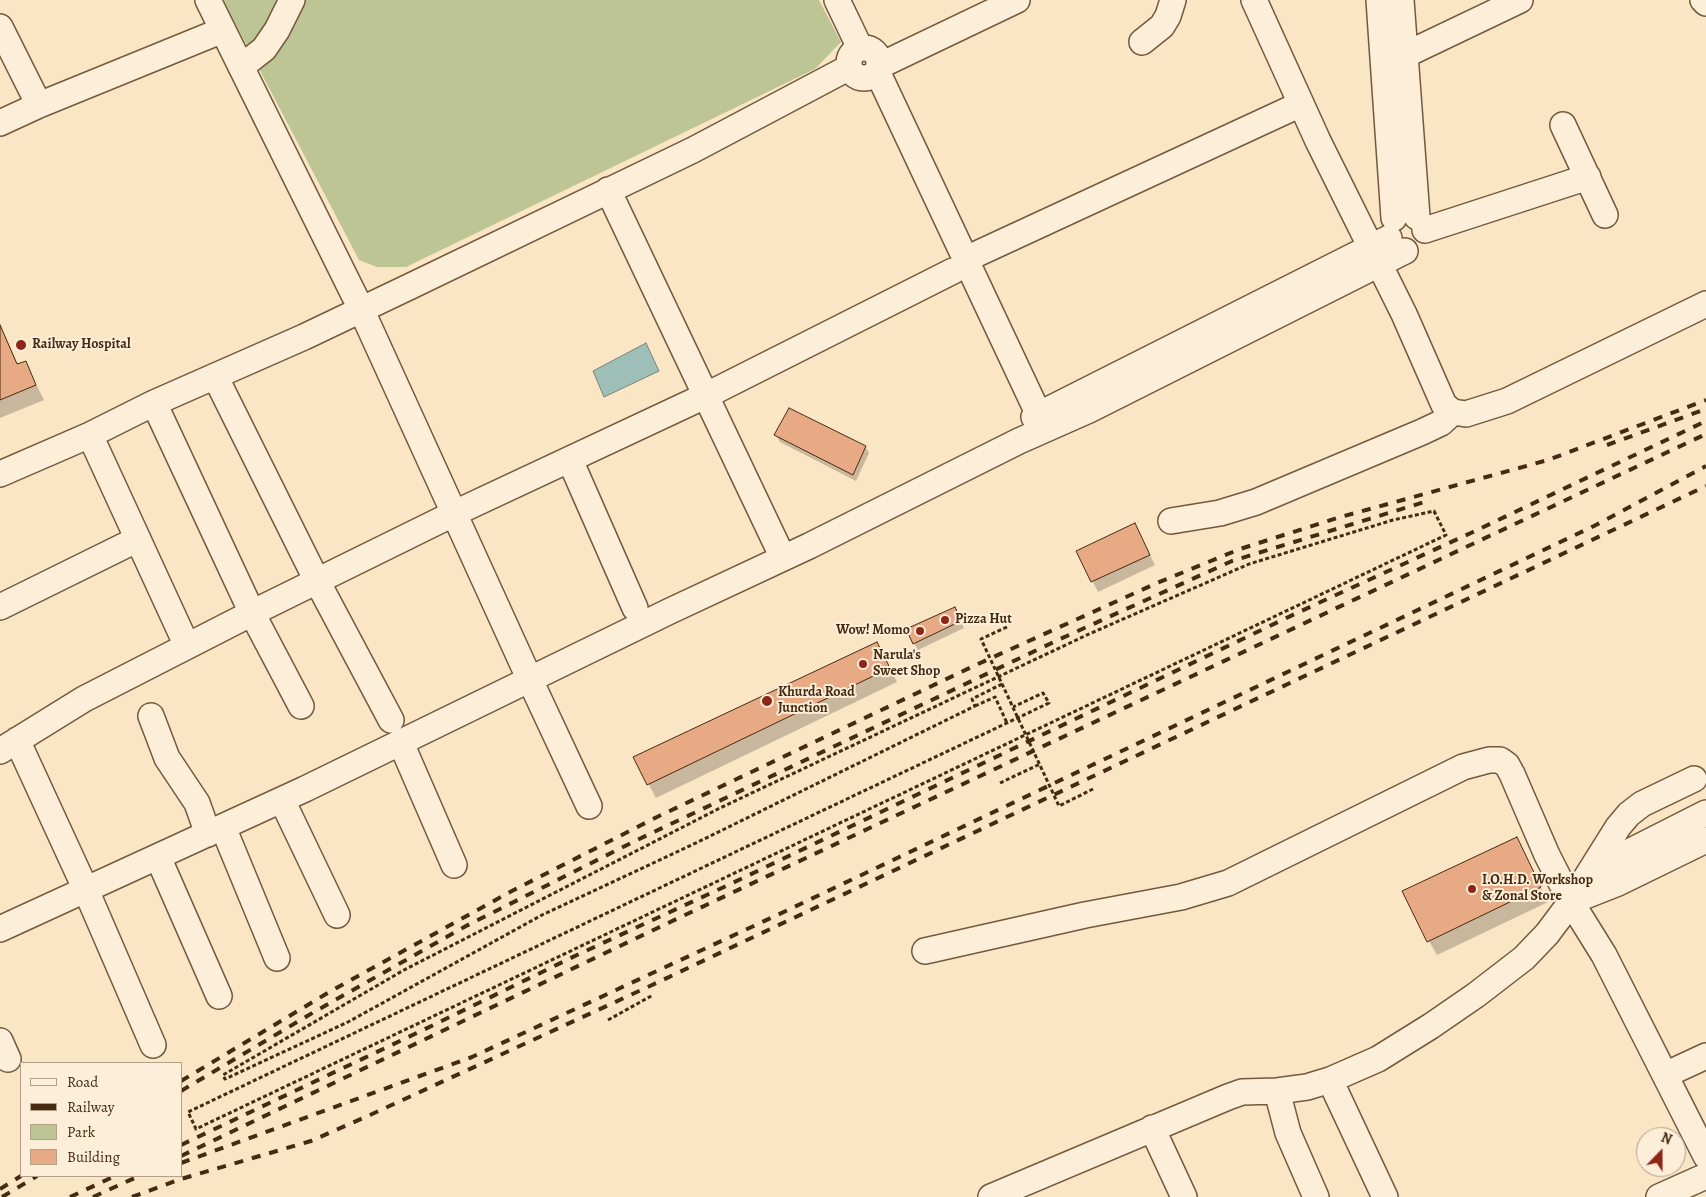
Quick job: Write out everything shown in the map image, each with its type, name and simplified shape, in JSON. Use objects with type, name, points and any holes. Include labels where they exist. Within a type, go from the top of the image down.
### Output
[{"type":"street","points":[[208,0],[361,309],[589,806]]},
{"type":"street","points":[[241,67],[264,49],[277,30],[292,0]]},
{"type":"street","points":[[837,0],[1034,425]]},
{"type":"street","points":[[867,64],[931,22],[977,0]]},
{"type":"street","points":[[0,474],[304,337],[867,64],[1017,0]]},
{"type":"street","points":[[1142,42],[1162,26],[1168,16],[1173,0]]},
{"type":"street","points":[[1254,0],[1301,104],[1397,238]]},
{"type":"street","points":[[1379,0],[1404,314],[1444,405],[1453,412],[1466,414],[1507,401],[1706,304]]},
{"type":"street","points":[[1397,238],[1405,55],[1401,0]]},
{"type":"street","points":[[1405,55],[1520,0]]},
{"type":"street","points":[[1703,0],[1706,3]]},
{"type":"street","points":[[0,27],[38,105]]},
{"type":"street","points":[[0,123],[38,105],[223,30]]},
{"type":"street","points":[[152,1045],[86,890],[8,745],[84,699],[252,613],[455,513],[707,395],[959,265],[1301,104]]},
{"type":"street","points":[[1563,125],[1605,215]]},
{"type":"street","points":[[0,929],[282,800],[809,546],[1034,425],[1089,410],[1397,238],[1588,178]]},
{"type":"street","points":[[608,190],[783,558]]},
{"type":"street","points":[[215,376],[317,581],[391,720]]},
{"type":"street","points":[[154,403],[252,613],[301,706]]},
{"type":"street","points":[[1171,522],[1220,513],[1256,502],[1422,432],[1441,423],[1453,412]]},
{"type":"street","points":[[90,435],[187,646]]},
{"type":"street","points":[[570,460],[635,608]]},
{"type":"street","points":[[0,607],[138,539]]},
{"type":"street","points":[[151,716],[167,758],[216,830],[277,958]]},
{"type":"street","points":[[401,743],[454,865]]},
{"type":"street","points":[[925,951],[1085,915],[1181,896],[1228,883],[1463,767],[1489,760],[1500,760],[1507,765],[1547,855],[1571,902],[1604,955],[1706,1156]]},
{"type":"street","points":[[991,1197],[1038,1188],[1152,1128],[1242,1092],[1277,1091],[1307,1087],[1330,1080],[1378,1058],[1431,1026],[1476,995],[1524,958],[1547,934],[1571,902],[1629,814],[1642,804],[1694,779]]},
{"type":"street","points":[[282,800],[337,915]]},
{"type":"street","points":[[1571,902],[1624,856],[1706,813]]},
{"type":"street","points":[[1571,902],[1618,883],[1706,840]]},
{"type":"street","points":[[158,857],[218,996]]},
{"type":"street","points":[[1665,1075],[1706,1056]]},
{"type":"street","points":[[1330,1080],[1385,1197]]},
{"type":"street","points":[[1277,1091],[1288,1133],[1316,1197]]},
{"type":"street","points":[[1152,1128],[1184,1197]]},
{"type":"street","points":[[1659,1197],[1706,1176]]},
{"type":"path","points":[[1007,723],[995,697],[975,706],[698,842],[542,915],[348,1022],[225,1079],[223,1074],[413,966],[720,808],[1089,634],[1249,564],[1393,520],[1434,511],[1446,535],[196,1130],[188,1112],[1007,723],[1049,703],[1043,693],[1013,707]]},
{"type":"path","points":[[1007,627],[981,638],[1059,806],[1095,788]]},
{"type":"path","points":[[975,706],[972,699],[1002,684]]},
{"type":"path","points":[[1000,783],[1040,764]]},
{"type":"path","points":[[608,1020],[653,995]]},
{"type":"green space","points":[[223,0],[819,0],[841,42],[815,69],[406,267],[377,267],[359,260]]},
{"type":"water","points":[[646,343],[659,371],[604,397],[593,371]]},
{"type":"building","points":[[0,325],[17,364],[26,361],[36,385],[0,400]]},
{"type":"building","points":[[789,408],[866,446],[853,475],[774,435]]},
{"type":"building","points":[[1135,523],[1150,555],[1091,582],[1076,551]]},
{"type":"building","points":[[955,607],[961,621],[913,644],[906,629]]},
{"type":"building","points":[[877,642],[890,668],[647,785],[633,757]]},
{"type":"building","name":"I.O.H.D. Workshop & Zonal Store","points":[[1517,837],[1541,887],[1427,942],[1402,891]]},
{"type":"railway","points":[[182,1080],[331,991],[510,892],[657,817],[978,664],[1157,583],[1240,549],[1337,518],[1548,460],[1706,400]]},
{"type":"railway","points":[[1607,445],[1706,409]]},
{"type":"railway","points":[[182,1145],[1299,612],[1706,421]]},
{"type":"railway","points":[[182,1156],[668,923],[1706,434]]},
{"type":"railway","points":[[182,1163],[472,1057],[788,910],[1594,526],[1706,466]]},
{"type":"railway","points":[[132,1197],[181,1179],[311,1141],[370,1115],[650,986],[1706,486]]},
{"type":"railway","points":[[182,1090],[314,1012],[466,926],[635,841],[1058,640],[1232,561],[1431,500]]},
{"type":"railway","points":[[0,1189],[20,1177]]},
{"type":"railway","points":[[2,1197],[35,1177]]},
{"type":"railway","points":[[70,1197],[113,1177]]},
{"type":"railway","points":[[93,1197],[137,1177]]},
{"type":"place","name":"Railway Hospital","points":[[21,345]]},
{"type":"place","name":"Pizza Hut","points":[[945,620]]},
{"type":"place","name":"Wow! Momo","points":[[920,631]]},
{"type":"place","name":"Narula's Sweet Shop","points":[[863,664]]},
{"type":"place","name":"Khurda Road Junction","points":[[767,701]]},
{"type":"place","name":"I.O.H.D. Workshop & Zonal Store","points":[[1472,889]]}]
